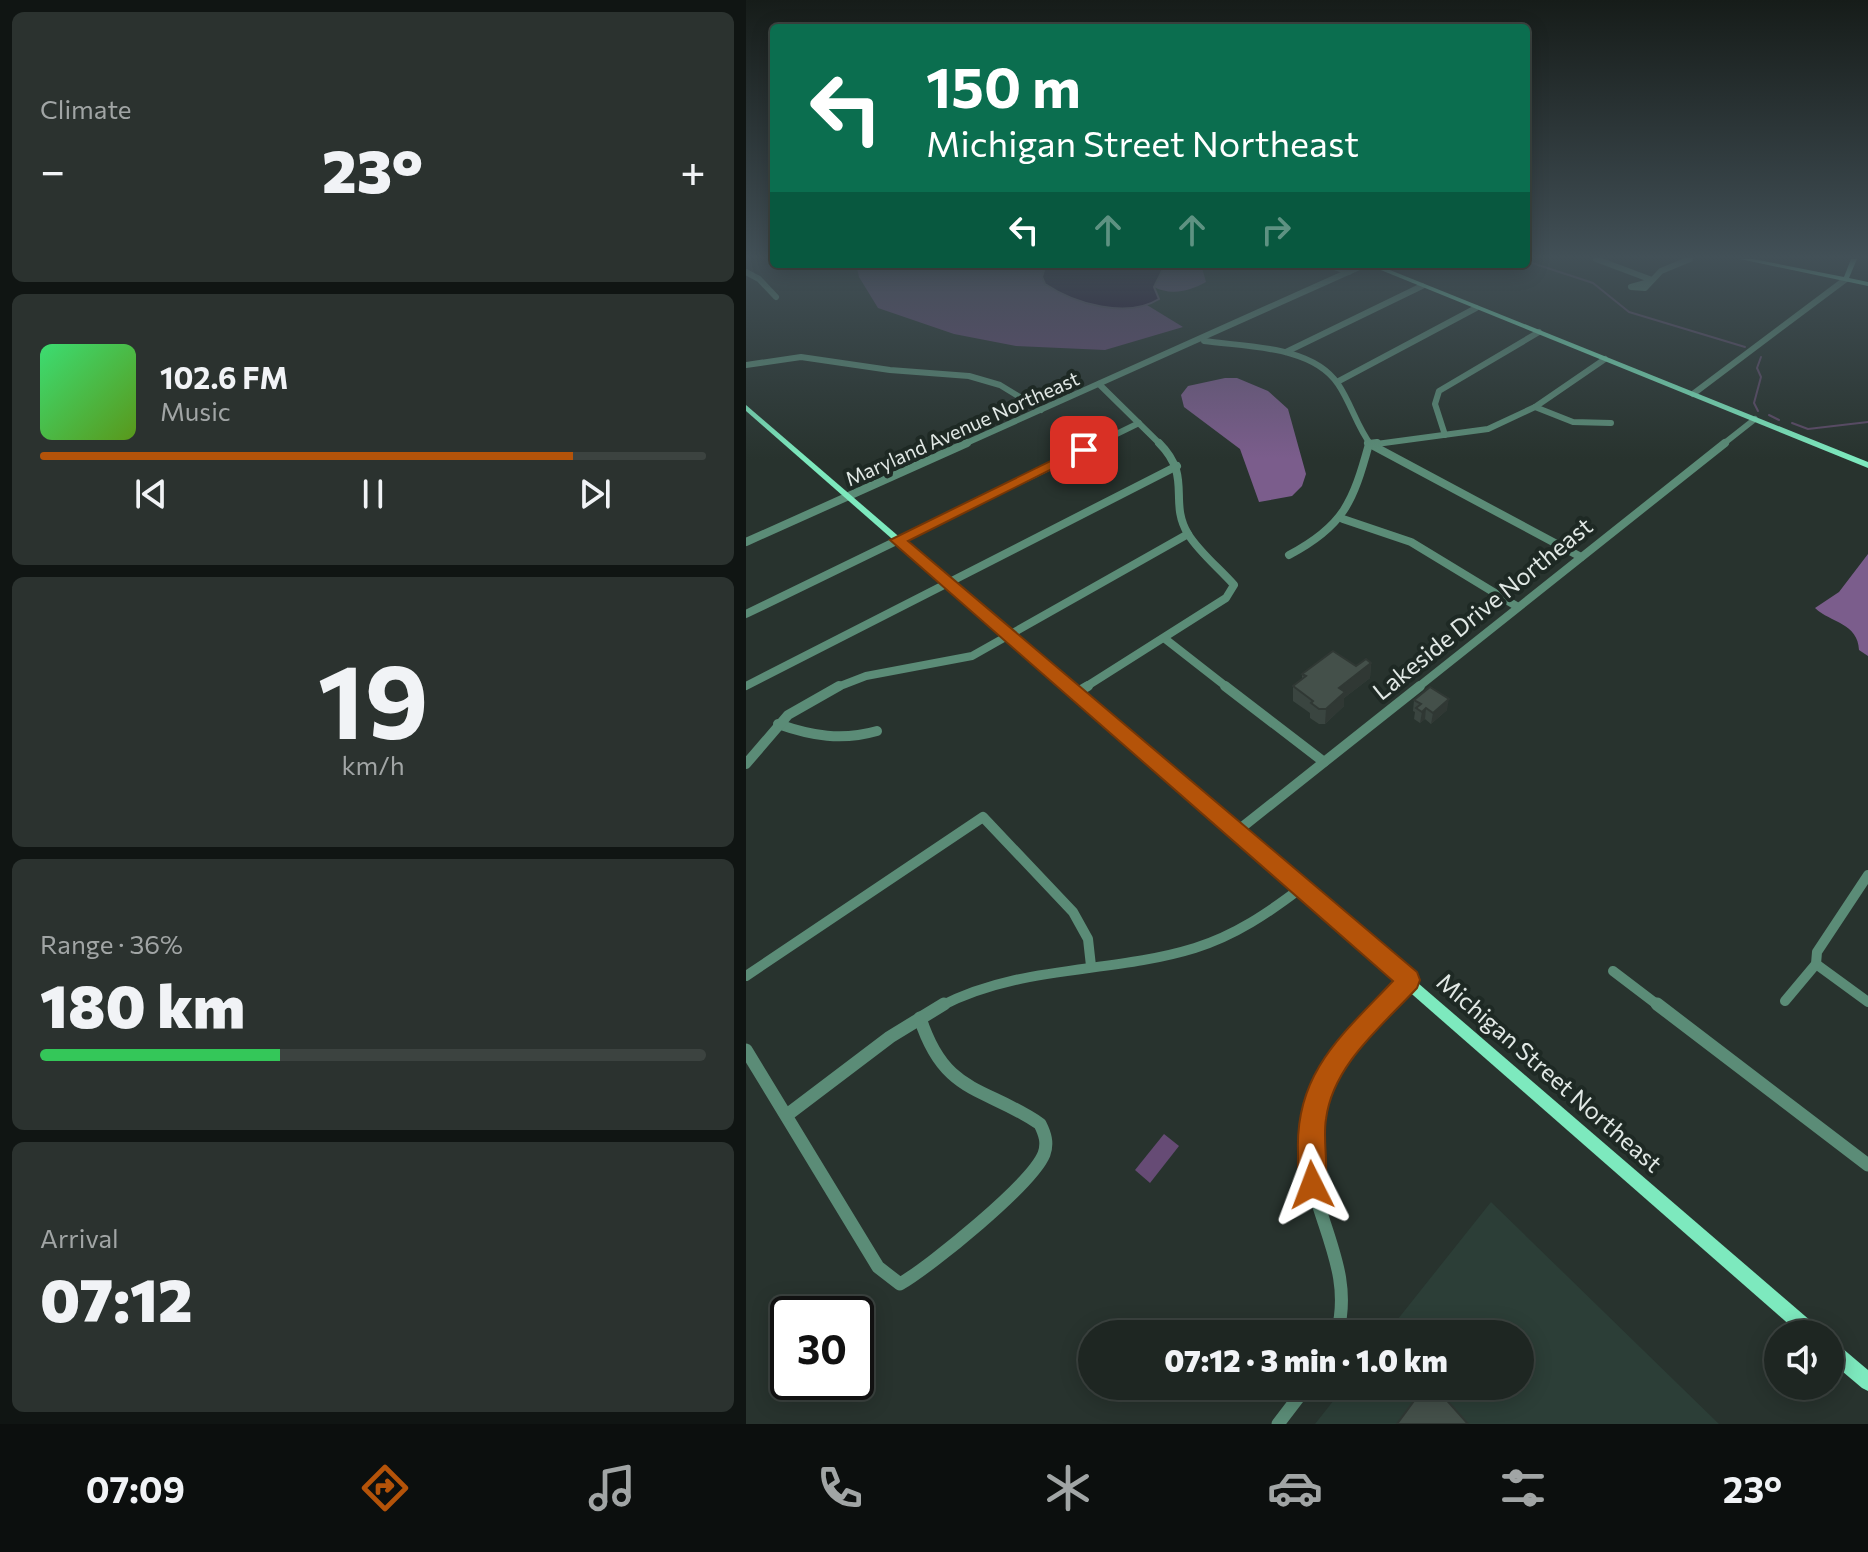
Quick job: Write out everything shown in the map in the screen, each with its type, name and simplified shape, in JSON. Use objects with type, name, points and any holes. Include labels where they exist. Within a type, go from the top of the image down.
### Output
[{"type":"main road","points":[[1522,325],[1868,465]]},
{"type":"main road","name":"Michigan Street Northeast","points":[[746,407],[1797,1320]]},
{"type":"main road","points":[[1844,1361],[1868,1382]]},
{"type":"street","name":"Maryland Avenue Northeast","points":[[746,542],[1232,325]]},
{"type":"street","points":[[1286,352],[1341,325]]},
{"type":"street","points":[[1337,382],[1443,325]]},
{"type":"street","points":[[1693,394],[1784,325]]},
{"type":"street","points":[[1445,435],[1435,404],[1439,391],[1539,332]]},
{"type":"street","points":[[1193,343],[1219,341],[1286,352],[1321,368],[1337,382],[1369,444],[1581,557]]},
{"type":"street","points":[[746,365],[774,357],[807,355],[891,370],[970,377],[998,384],[1041,410]]},
{"type":"street","points":[[1369,444],[1488,429],[1535,407],[1605,359]]},
{"type":"street","points":[[1076,693],[1226,598],[1234,585],[1188,534],[1180,511],[1177,466],[1173,457],[1099,384]]},
{"type":"street","points":[[1535,407],[1573,422],[1611,423]]},
{"type":"street","name":"Lakeside Drive Northeast","points":[[1236,832],[1755,419]]},
{"type":"street","points":[[746,614],[1139,423]]},
{"type":"street","points":[[1289,555],[1343,519],[1355,494],[1369,444]]},
{"type":"street","points":[[746,686],[950,585],[1177,466]]},
{"type":"street","points":[[1343,519],[1400,538],[1518,607]]},
{"type":"street","points":[[746,764],[778,724],[804,704],[855,680],[948,664],[1008,636],[1188,534]]},
{"type":"street","points":[[1164,638],[1324,762]]},
{"type":"street","points":[[778,724],[814,737],[840,741],[877,731]]},
{"type":"street","points":[[746,976],[983,817],[1073,912],[1088,939],[1091,966]]},
{"type":"street","points":[[1785,1001],[1816,964],[1817,952],[1868,875]]},
{"type":"street","points":[[787,1115],[866,1053],[920,1018],[1003,982],[1197,950],[1261,919],[1301,888]]},
{"type":"street","points":[[1816,964],[1868,1002]]},
{"type":"street","points":[[1613,971],[1868,1165]]},
{"type":"street","points":[[1339,1320],[1343,1283],[1312,1185],[1310,1138],[1317,1094],[1333,1063],[1409,980]]},
{"type":"street","points":[[746,1050],[878,1267],[900,1284],[920,1274],[1042,1162],[1046,1138],[1040,1124],[1032,1118],[981,1096],[962,1081],[934,1051],[920,1018]]},
{"type":"street","points":[[1278,1424],[1296,1400]]},
{"type":"shaded area","points":[[929,325],[1183,327],[1105,350],[1016,346],[954,334]]},
{"type":"shaded area","points":[[1237,378],[1268,391],[1288,409],[1306,474],[1302,486],[1292,496],[1259,502],[1240,449],[1184,407],[1181,395],[1188,386]]},
{"type":"shaded area","points":[[1868,554],[1868,656],[1859,650],[1849,629],[1815,608],[1839,592]]},
{"type":"shaded area","points":[[1164,1134],[1179,1146],[1150,1183],[1135,1170]]},
{"type":"shaded area","points":[[1491,1202],[1719,1424],[1315,1424],[1334,1400],[1534,1400],[1534,1320],[1397,1320]]},
{"type":"building","points":[[1333,651],[1356,666],[1366,659],[1371,663],[1339,688],[1345,692],[1326,709],[1319,709],[1293,686],[1306,676],[1302,674]]},
{"type":"building","points":[[1430,687],[1449,699],[1433,713],[1426,708],[1422,712],[1416,708],[1421,704],[1414,700]]},
{"type":"building","points":[[1415,1400],[1447,1400],[1468,1424],[1397,1424]]},
{"type":"waterway","points":[[1674,325],[1745,347]]},
{"type":"waterway","points":[[1758,411],[1754,403],[1761,377],[1757,368],[1761,357]]},
{"type":"waterway","points":[[1769,415],[1779,420]]},
{"type":"waterway","points":[[1792,423],[1808,429],[1868,422]]},
{"type":"route","points":[[1084,450],[897,540],[1409,980],[1333,1063],[1317,1094],[1310,1138],[1312,1185]]}]
